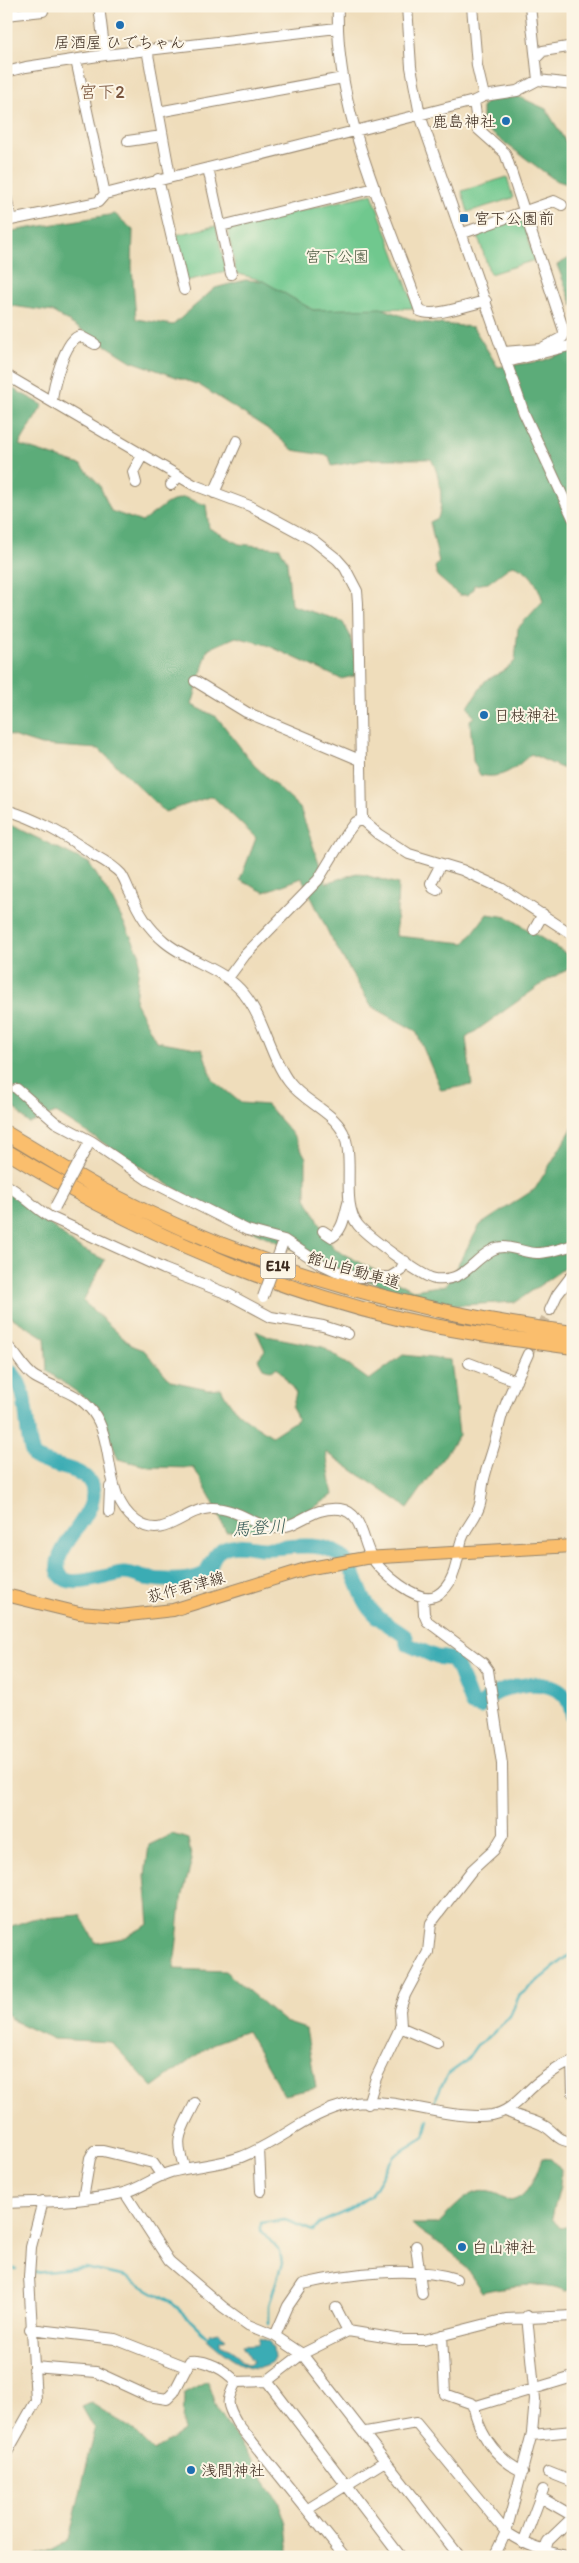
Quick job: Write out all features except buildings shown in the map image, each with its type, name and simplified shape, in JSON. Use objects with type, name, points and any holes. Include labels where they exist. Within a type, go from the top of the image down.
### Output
[{"type":"highway","name":"館山自動車道","points":[[6,1133],[55,1163],[129,1203],[219,1244],[286,1268],[341,1286],[447,1312],[573,1333]]},
{"type":"highway","name":"館山自動車道","points":[[6,1151],[86,1198],[158,1234],[282,1284],[338,1302],[402,1319],[494,1336],[573,1347]]},
{"type":"main road","points":[[368,1557],[573,1546]]},
{"type":"main road","name":"荻作君津線","points":[[6,1595],[78,1613],[120,1616],[151,1614],[173,1610],[313,1568],[368,1557]]},
{"type":"street","points":[[99,6],[105,55]]},
{"type":"street","points":[[338,6],[337,28],[354,130],[420,310],[428,313],[438,312],[486,301]]},
{"type":"street","points":[[407,6],[411,67],[420,115],[531,430],[573,518]]},
{"type":"street","points":[[472,6],[477,66],[484,96]]},
{"type":"street","points":[[530,6],[538,80]]},
{"type":"street","points":[[6,15],[43,11]]},
{"type":"street","points":[[6,72],[26,67],[147,49],[337,28]]},
{"type":"street","points":[[536,58],[544,51],[568,47]]},
{"type":"street","points":[[147,49],[170,176]]},
{"type":"street","points":[[76,60],[105,194]]},
{"type":"street","points":[[158,112],[344,78]]},
{"type":"street","points":[[6,196],[9,221],[98,202],[105,194],[158,179],[420,115],[474,101],[484,96],[517,91],[538,80],[573,84]]},
{"type":"street","points":[[474,101],[477,126],[505,153],[565,334],[540,349],[504,352]]},
{"type":"street","points":[[128,141],[162,136]]},
{"type":"street","points":[[208,168],[231,274]]},
{"type":"street","points":[[158,179],[184,290]]},
{"type":"street","points":[[221,226],[375,188]]},
{"type":"street","points":[[463,233],[554,202],[562,204]]},
{"type":"street","points":[[52,401],[56,377],[73,339],[80,336],[95,344]]},
{"type":"street","points":[[507,362],[573,345]]},
{"type":"street","points":[[6,376],[52,401],[178,476],[214,493],[250,506],[313,540],[337,558],[357,591],[362,820],[378,834],[410,854],[462,870],[501,888],[573,935]]},
{"type":"street","points":[[214,493],[237,441]]},
{"type":"street","points":[[136,482],[133,472],[142,456]]},
{"type":"street","points":[[171,485],[178,476]]},
{"type":"street","points":[[196,681],[246,712],[360,760]]},
{"type":"street","points":[[6,810],[27,816],[65,836],[112,866],[122,875],[141,916],[151,930],[186,957],[228,978],[244,992],[254,1008],[269,1049],[288,1080],[298,1094],[335,1123],[343,1132],[348,1150],[352,1212],[357,1224],[421,1274],[436,1279],[457,1276],[468,1272],[492,1250],[504,1247],[535,1253],[554,1251],[573,1245]]},
{"type":"street","points":[[228,978],[245,956],[318,880],[346,834],[355,822],[362,820]]},
{"type":"street","points":[[437,890],[432,888],[431,883],[441,864]]},
{"type":"street","points":[[534,930],[543,914]]},
{"type":"street","points":[[17,1089],[55,1122],[165,1188],[247,1230],[283,1242],[319,1263],[356,1277],[390,1277],[400,1270],[405,1261]]},
{"type":"street","points":[[50,1217],[89,1144]]},
{"type":"street","points":[[6,1185],[18,1191],[39,1211],[50,1217],[164,1269],[228,1294],[258,1312],[271,1317],[323,1326],[348,1334]]},
{"type":"street","points":[[323,1231],[332,1237],[337,1233],[350,1196]]},
{"type":"street","points":[[258,1312],[283,1242]]},
{"type":"street","points":[[550,1310],[557,1295],[573,1274]]},
{"type":"street","points":[[6,1345],[33,1376],[73,1393],[92,1410],[98,1422],[116,1496],[135,1521],[155,1529],[165,1528],[196,1511],[209,1508],[238,1512],[270,1528],[286,1526],[322,1509],[341,1509],[356,1518],[368,1557],[396,1582],[423,1597],[436,1596],[446,1588],[460,1552],[466,1528],[480,1506],[484,1480],[503,1410],[528,1354]]},
{"type":"street","points":[[469,1363],[516,1381]]},
{"type":"street","points":[[109,1512],[110,1490],[114,1483]]},
{"type":"street","points":[[368,2104],[376,2078],[400,2027],[400,2010],[405,1995],[428,1952],[431,1923],[472,1870],[494,1850],[503,1835],[502,1764],[492,1686],[488,1670],[483,1664],[427,1621],[424,1614],[423,1597]]},
{"type":"street","points":[[400,2027],[437,2043]]},
{"type":"street","points":[[572,2061],[573,2093]]},
{"type":"street","points":[[6,2203],[83,2199],[125,2193],[162,2176],[240,2158],[259,2150],[304,2122],[332,2109],[351,2104],[382,2103],[476,2115],[492,2115],[506,2110],[540,2081],[572,2061]]},
{"type":"street","points":[[185,2170],[177,2140],[195,2103]]},
{"type":"street","points":[[506,2110],[547,2127],[557,2138],[573,2142]]},
{"type":"street","points":[[259,2150],[261,2192]]},
{"type":"street","points":[[83,2199],[90,2158],[94,2151],[104,2151],[153,2163],[162,2176]]},
{"type":"street","points":[[125,2193],[169,2261],[223,2307],[248,2325],[275,2336],[302,2354],[366,2432],[385,2461],[460,2557]]},
{"type":"street","points":[[6,2454],[36,2401],[30,2328],[29,2277],[31,2247],[43,2201]]},
{"type":"street","points":[[416,2246],[422,2294]]},
{"type":"street","points":[[275,2336],[288,2306],[303,2284],[332,2278],[420,2271],[456,2279]]},
{"type":"street","points":[[336,2308],[348,2331]]},
{"type":"street","points":[[494,2557],[506,2532],[532,2435],[534,2389],[527,2316]]},
{"type":"street","points":[[236,2382],[267,2381],[302,2354],[348,2331],[402,2340],[424,2340],[527,2316],[573,2316]]},
{"type":"street","points":[[30,2328],[115,2339],[186,2367]]},
{"type":"street","points":[[442,2335],[444,2394],[473,2404],[483,2436],[508,2465],[523,2472]]},
{"type":"street","points":[[34,2367],[96,2372],[148,2396],[159,2398],[167,2398],[174,2392],[190,2361],[202,2361],[230,2374],[236,2382]]},
{"type":"street","points":[[473,2407],[573,2377]]},
{"type":"street","points":[[267,2381],[402,2557]]},
{"type":"street","points":[[236,2382],[227,2398],[229,2410],[237,2423],[345,2557]]},
{"type":"street","points":[[366,2432],[416,2424],[506,2532],[544,2554],[571,2557]]},
{"type":"street","points":[[532,2435],[573,2431]]},
{"type":"street","points":[[308,2509],[385,2461]]},
{"type":"street","points":[[548,2472],[573,2482]]},
{"type":"street","points":[[523,2543],[541,2494],[573,2517],[548,2541],[544,2554]]},
{"type":"green space","points":[[515,95],[546,109],[573,154],[573,186],[555,180],[482,126],[482,108],[488,99]]},
{"type":"green space","points":[[507,177],[513,198],[468,212],[462,191]]},
{"type":"green space","name":"宮下公園","points":[[372,194],[415,308],[313,310],[263,281],[236,273],[228,232],[229,227]]},
{"type":"green space","points":[[115,214],[133,230],[132,267],[136,319],[173,325],[215,288],[245,280],[263,281],[313,310],[381,308],[419,322],[473,327],[498,367],[542,361],[573,349],[573,770],[566,770],[531,754],[508,772],[488,776],[480,775],[473,761],[470,720],[474,717],[468,707],[485,681],[505,670],[515,661],[518,628],[543,601],[539,589],[532,578],[524,570],[512,565],[488,583],[474,585],[473,590],[468,595],[459,595],[437,576],[435,567],[439,562],[430,522],[438,518],[441,496],[437,473],[431,459],[369,459],[332,466],[329,456],[293,450],[271,431],[199,385],[131,361],[53,312],[6,305],[6,232]]},
{"type":"green space","points":[[521,217],[535,260],[490,274],[477,233]]},
{"type":"green space","points":[[216,226],[226,272],[185,281],[175,235]]},
{"type":"green space","points":[[573,256],[573,306],[557,265]]},
{"type":"green space","points":[[6,385],[43,405],[19,445],[81,465],[99,484],[111,511],[142,522],[166,504],[183,497],[206,505],[209,528],[239,544],[280,548],[287,561],[291,605],[342,621],[350,635],[358,675],[341,679],[267,645],[236,637],[208,649],[192,705],[217,717],[254,765],[300,808],[326,883],[357,873],[398,884],[396,936],[465,943],[487,914],[508,917],[573,958],[573,967],[549,979],[466,1038],[472,1085],[441,1090],[416,1031],[371,1006],[330,936],[302,878],[264,892],[240,880],[256,838],[212,796],[165,812],[99,749],[41,745],[6,734]]},
{"type":"green space","points":[[6,823],[89,863],[112,899],[140,955],[135,1002],[156,1041],[202,1049],[213,1080],[241,1103],[267,1105],[294,1136],[306,1158],[306,1198],[334,1249],[413,1290],[446,1285],[480,1225],[535,1189],[573,1127],[573,1258],[566,1267],[516,1302],[443,1306],[356,1277],[215,1214],[56,1113],[29,1124],[6,1099]]},
{"type":"green space","points":[[6,1187],[76,1246],[105,1260],[83,1301],[131,1345],[144,1350],[171,1381],[208,1389],[221,1388],[237,1411],[272,1436],[298,1419],[292,1408],[296,1393],[277,1367],[272,1371],[263,1368],[258,1359],[265,1350],[256,1331],[267,1336],[323,1347],[369,1380],[403,1355],[451,1360],[459,1435],[408,1508],[326,1452],[333,1495],[286,1526],[226,1532],[212,1500],[194,1468],[150,1467],[118,1459],[98,1407],[47,1371],[45,1338],[6,1314]]},
{"type":"green space","points":[[172,1834],[188,1839],[192,1860],[181,1902],[174,1969],[225,1971],[285,2022],[306,2029],[316,2088],[284,2095],[247,2031],[212,2044],[153,2087],[111,2042],[53,2039],[12,2020],[6,2012],[6,1928],[32,1919],[80,1915],[96,1943],[124,1938],[149,1924],[145,1876],[149,1845]]},
{"type":"green space","points":[[542,2158],[551,2159],[561,2170],[560,2186],[552,2217],[560,2228],[570,2226],[573,2229],[573,2290],[564,2291],[536,2285],[500,2288],[482,2292],[452,2253],[412,2224],[438,2224],[463,2200],[479,2192],[498,2194],[510,2201],[517,2199],[531,2184]]},
{"type":"green space","points":[[207,2381],[216,2407],[278,2501],[286,2524],[289,2557],[30,2557],[51,2550],[69,2540],[95,2430],[82,2407],[91,2403],[132,2429],[154,2451],[183,2431],[184,2393]]},
{"type":"water","points":[[218,2332],[226,2338],[220,2340],[220,2344],[231,2349],[243,2362],[248,2364],[253,2362],[242,2345],[258,2344],[259,2338],[269,2341],[273,2349],[274,2359],[266,2366],[258,2368],[248,2367],[239,2363],[207,2339],[209,2334]]},
{"type":"waterway","name":"馬登川","points":[[6,1368],[14,1376],[24,1397],[28,1435],[34,1457],[41,1461],[73,1470],[87,1478],[91,1484],[93,1495],[90,1507],[60,1556],[58,1566],[61,1576],[66,1580],[73,1582],[126,1573],[152,1579],[184,1580],[205,1574],[217,1553],[229,1546],[240,1545],[263,1548],[321,1547],[338,1554],[345,1560],[369,1607],[382,1620],[406,1637],[407,1644],[436,1657],[451,1659],[459,1671],[472,1705],[480,1707],[491,1696],[518,1686],[547,1686],[556,1689],[566,1697],[573,1717]]},
{"type":"waterway","points":[[434,2102],[447,2075],[465,2062],[477,2045],[491,2035],[510,2016],[519,1996],[573,1952]]},
{"type":"waterway","points":[[269,2323],[269,2305],[282,2263],[280,2252],[261,2230],[261,2223],[285,2220],[313,2231],[320,2223],[351,2209],[370,2196],[394,2156],[424,2137],[428,2119]]},
{"type":"waterway","points":[[6,2268],[16,2269]]},
{"type":"waterway","points":[[34,2273],[85,2268],[126,2277],[171,2302],[210,2339]]},
{"type":"tunnel","points":[[528,1354],[550,1310]]},
{"type":"place","name":"居酒屋 ひでちゃん","points":[[120,25]]},
{"type":"place","name":"鹿島神社","points":[[506,121]]},
{"type":"place","name":"宮下公園前","points":[[464,218]]},
{"type":"place","name":"日枝神社","points":[[484,715]]},
{"type":"place","name":"白山神社","points":[[462,2247]]},
{"type":"place","name":"浅間神社","points":[[191,2470]]},
{"type":"district","name":"宮下2","points":[[102,92]]}]
